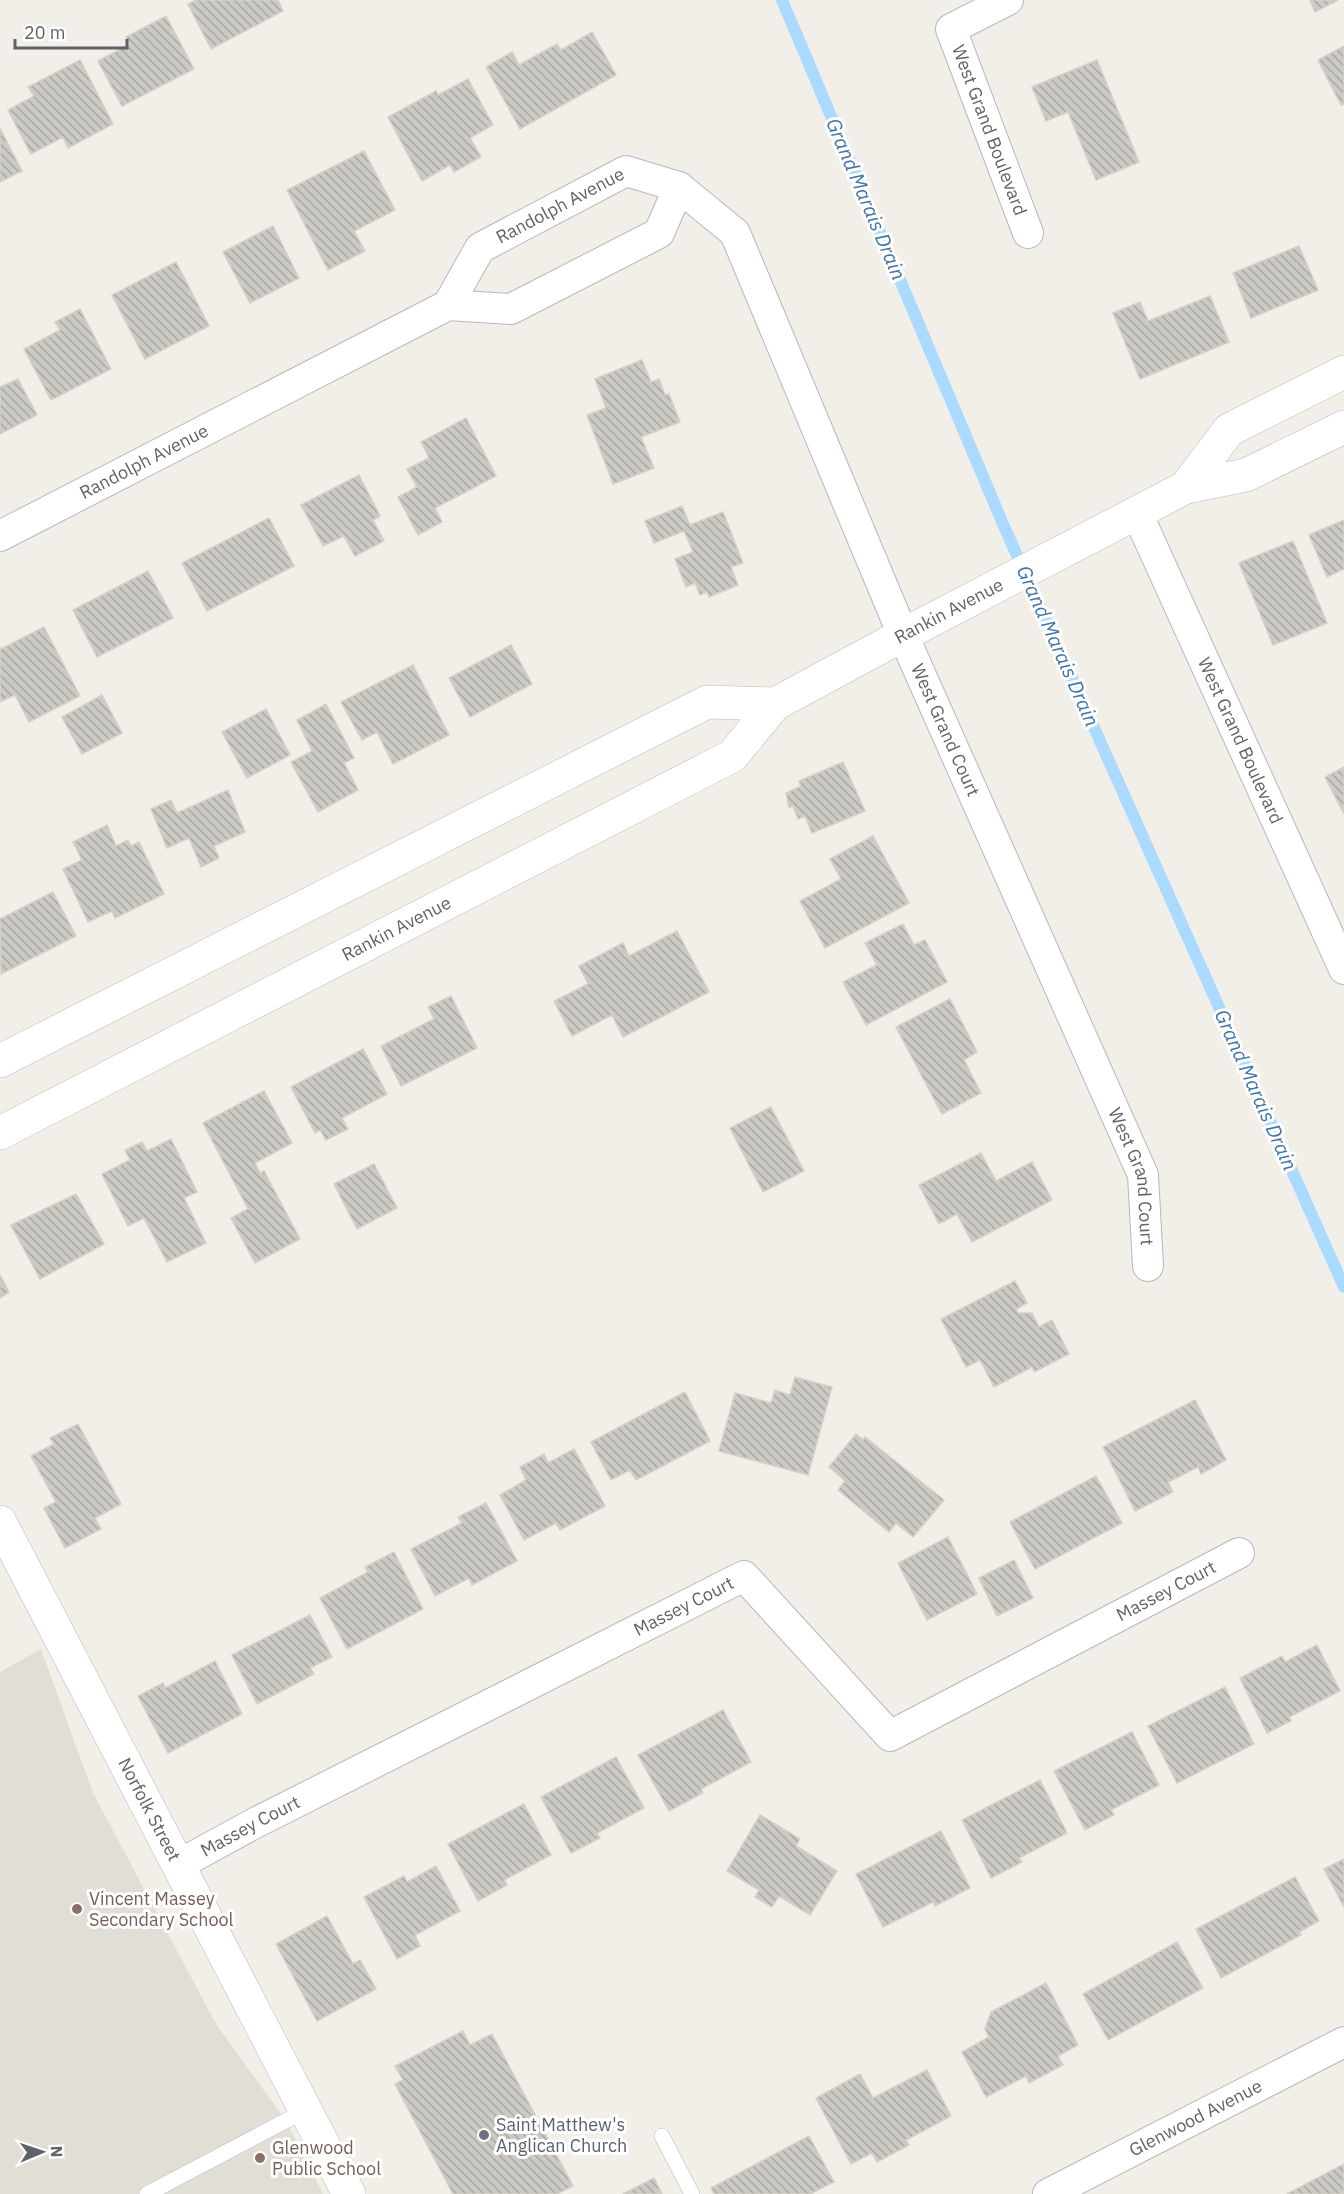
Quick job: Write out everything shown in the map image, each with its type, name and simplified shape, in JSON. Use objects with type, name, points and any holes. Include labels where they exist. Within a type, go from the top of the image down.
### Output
[{"type":"street","name":"West Grand Boulevard","points":[[1008,0],[951,29],[1028,233]]},
{"type":"street","name":"Randolph Avenue","points":[[0,536],[448,305],[480,248],[626,171],[679,187]]},
{"type":"street","points":[[448,305],[511,309],[659,233],[679,187]]},
{"type":"street","name":"West Grand Court","points":[[679,187],[735,232],[903,635],[1143,1175],[1148,1266]]},
{"type":"street","name":"Rankin Avenue","points":[[1186,487],[1229,430],[1344,372]]},
{"type":"street","name":"Rankin Avenue","points":[[0,1133],[732,756],[775,704],[1098,531],[1186,487],[1246,475],[1344,427]]},
{"type":"street","name":"West Grand Boulevard","points":[[1137,513],[1344,969]]},
{"type":"street","points":[[0,1061],[707,702],[775,704]]},
{"type":"street","name":"Norfolk Street","points":[[0,1522],[349,2194]]},
{"type":"street","name":"Massey Court","points":[[178,1865],[257,1822],[744,1576],[890,1736],[1239,1553]]},
{"type":"street","name":"Glenwood Avenue","points":[[1048,2194],[1344,2042]]},
{"type":"lane","points":[[147,2194],[306,2110]]},
{"type":"lane","points":[[662,2136],[692,2194]]},
{"type":"shaded area","name":"Vincent Massey Secondary School","points":[[41,1649],[93,1793],[216,2024],[286,2121],[323,2194],[0,2194],[0,1672]]},
{"type":"building","points":[[196,0],[278,0],[283,11],[211,49],[188,4]]},
{"type":"building","points":[[1310,0],[1338,0],[1315,12]]},
{"type":"building","points":[[166,16],[194,69],[122,106],[98,61],[130,44],[126,37]]},
{"type":"building","points":[[592,32],[616,75],[520,129],[486,67],[512,52],[519,65],[557,44],[561,50]]},
{"type":"building","points":[[1344,46],[1344,104],[1341,105],[1318,60]]},
{"type":"building","points":[[80,60],[113,124],[68,148],[63,137],[31,154],[8,110],[34,96],[28,87]]},
{"type":"building","points":[[1097,60],[1139,162],[1096,180],[1068,112],[1046,121],[1032,87]]},
{"type":"building","points":[[468,79],[493,125],[470,138],[481,157],[454,172],[450,165],[422,181],[388,117],[436,91],[438,95]]},
{"type":"building","points":[[0,128],[22,171],[0,182]]},
{"type":"building","points":[[364,151],[395,210],[354,231],[365,251],[328,270],[287,190]]},
{"type":"building","points":[[273,226],[299,278],[250,303],[223,252]]},
{"type":"building","points":[[1299,246],[1318,290],[1251,318],[1233,273]]},
{"type":"building","points":[[176,262],[209,326],[145,359],[112,295]]},
{"type":"building","points":[[1210,296],[1229,342],[1140,379],[1113,313],[1140,302],[1148,321]]},
{"type":"building","points":[[80,309],[111,369],[51,400],[24,349],[60,330],[55,322]]},
{"type":"building","points":[[642,360],[651,382],[659,379],[665,395],[669,394],[680,422],[641,437],[654,468],[613,484],[587,415],[606,408],[595,379]]},
{"type":"building","points":[[18,379],[37,415],[0,434],[0,387]]},
{"type":"building","points":[[466,418],[496,476],[435,508],[442,522],[418,535],[398,497],[417,487],[407,469],[429,458],[421,442]]},
{"type":"building","points":[[359,475],[380,516],[373,520],[384,541],[355,556],[344,536],[323,546],[301,505]]},
{"type":"building","points":[[682,506],[690,525],[723,512],[743,563],[731,567],[738,585],[709,597],[707,592],[700,595],[695,583],[686,587],[675,559],[693,552],[684,531],[654,543],[645,521]]},
{"type":"building","points":[[269,518],[294,566],[207,611],[182,563]]},
{"type":"building","points":[[1344,520],[1344,569],[1327,577],[1309,535]]},
{"type":"building","points":[[1293,541],[1327,623],[1273,645],[1239,563]]},
{"type":"building","points":[[148,571],[173,618],[97,657],[73,610]]},
{"type":"building","points":[[44,627],[80,696],[29,722],[15,695],[0,702],[0,648]]},
{"type":"building","points":[[511,645],[532,684],[470,717],[449,678]]},
{"type":"building","points":[[413,665],[449,735],[393,764],[377,732],[362,740],[341,702]]},
{"type":"building","points":[[102,695],[122,733],[82,754],[62,717]]},
{"type":"building","points":[[326,704],[354,758],[344,763],[358,790],[318,812],[291,762],[312,751],[297,720]]},
{"type":"building","points":[[266,709],[290,755],[247,778],[222,732]]},
{"type":"building","points":[[843,762],[865,811],[812,833],[805,816],[798,819],[793,806],[789,808],[786,793],[801,786],[799,781]]},
{"type":"building","points":[[1344,767],[1344,814],[1325,777]]},
{"type":"building","points":[[228,790],[245,832],[214,846],[219,858],[201,867],[189,838],[167,848],[151,809],[171,800],[177,813]]},
{"type":"building","points":[[107,825],[116,846],[128,840],[131,846],[139,842],[164,894],[115,918],[112,911],[88,922],[63,869],[82,860],[73,842]]},
{"type":"building","points":[[873,836],[909,903],[825,948],[800,901],[841,879],[830,859]]},
{"type":"building","points":[[53,892],[76,936],[1,974],[0,919]]},
{"type":"building","points":[[903,924],[914,945],[925,940],[947,982],[866,1025],[843,982],[877,965],[865,943]]},
{"type":"building","points":[[677,931],[709,992],[623,1037],[612,1015],[572,1036],[554,1001],[588,984],[579,966],[623,943],[629,956]]},
{"type":"building","points":[[451,996],[477,1048],[401,1086],[381,1046],[434,1019],[428,1007]]},
{"type":"building","points":[[950,999],[977,1052],[964,1060],[981,1093],[942,1114],[896,1027]]},
{"type":"building","points":[[363,1049],[387,1094],[342,1118],[348,1129],[326,1140],[320,1130],[315,1133],[291,1087]]},
{"type":"building","points":[[264,1091],[292,1143],[255,1163],[260,1173],[264,1171],[300,1239],[255,1263],[231,1218],[248,1209],[203,1123]]},
{"type":"building","points":[[771,1107],[804,1171],[763,1192],[730,1128]]},
{"type":"building","points":[[171,1139],[197,1192],[184,1198],[206,1243],[167,1262],[144,1218],[128,1226],[102,1174],[130,1160],[125,1150],[142,1142],[147,1151]]},
{"type":"building","points":[[981,1153],[996,1181],[1032,1162],[1052,1200],[972,1242],[957,1214],[939,1224],[919,1185]]},
{"type":"building","points":[[374,1164],[397,1208],[357,1229],[334,1184]]},
{"type":"building","points":[[76,1194],[104,1244],[40,1279],[11,1225]]},
{"type":"building","points":[[0,1275],[9,1292],[0,1298]]},
{"type":"building","points":[[1015,1281],[1027,1303],[1016,1309],[1018,1313],[1032,1313],[1039,1327],[1052,1320],[1069,1354],[1034,1372],[1032,1367],[994,1387],[980,1360],[966,1367],[941,1319]]},
{"type":"building","points":[[795,1377],[832,1387],[808,1475],[719,1451],[735,1393],[771,1403],[775,1390],[790,1395]]},
{"type":"building","points":[[685,1392],[710,1441],[636,1480],[630,1470],[611,1480],[591,1442]]},
{"type":"building","points":[[1195,1400],[1226,1460],[1201,1474],[1198,1467],[1168,1482],[1173,1492],[1135,1511],[1103,1447]]},
{"type":"building","points":[[78,1424],[121,1504],[95,1518],[101,1529],[65,1548],[44,1508],[56,1502],[31,1456],[54,1444],[50,1438]]},
{"type":"building","points":[[856,1434],[863,1440],[865,1437],[944,1500],[913,1537],[896,1523],[889,1532],[838,1490],[845,1481],[829,1467]]},
{"type":"building","points":[[574,1449],[605,1506],[560,1530],[556,1523],[524,1540],[500,1495],[526,1480],[520,1467],[544,1454],[548,1463]]},
{"type":"building","points":[[1096,1476],[1122,1523],[1035,1569],[1010,1522]]},
{"type":"building","points":[[486,1503],[517,1561],[472,1585],[469,1578],[435,1596],[411,1549],[462,1523],[458,1517]]},
{"type":"building","points":[[948,1537],[977,1594],[927,1620],[898,1563]]},
{"type":"building","points":[[394,1552],[423,1609],[347,1649],[320,1598],[368,1572],[365,1567]]},
{"type":"building","points":[[1014,1560],[1033,1598],[997,1616],[979,1578]]},
{"type":"building","points":[[310,1615],[332,1657],[310,1668],[314,1674],[257,1704],[232,1655]]},
{"type":"building","points":[[1317,1645],[1340,1691],[1289,1717],[1291,1721],[1267,1733],[1240,1678],[1282,1656],[1285,1662]]},
{"type":"building","points":[[215,1661],[242,1714],[168,1753],[138,1696],[163,1683],[165,1688]]},
{"type":"building","points":[[1225,1687],[1254,1744],[1177,1783],[1148,1726]]},
{"type":"building","points":[[723,1710],[751,1762],[701,1789],[703,1793],[669,1811],[638,1755]]},
{"type":"building","points":[[1132,1732],[1159,1785],[1111,1810],[1114,1815],[1085,1830],[1054,1771]]},
{"type":"building","points":[[616,1757],[644,1808],[597,1833],[600,1838],[571,1853],[541,1797]]},
{"type":"building","points":[[1040,1780],[1067,1833],[1019,1858],[1022,1862],[991,1878],[962,1820]]},
{"type":"building","points":[[524,1804],[551,1855],[504,1880],[507,1885],[478,1901],[448,1844]]},
{"type":"building","points":[[760,1815],[800,1839],[796,1846],[837,1871],[810,1915],[779,1896],[772,1907],[755,1897],[759,1890],[727,1871]]},
{"type":"building","points":[[941,1831],[970,1888],[935,1906],[933,1902],[883,1927],[856,1874]]},
{"type":"building","points":[[1344,1859],[1344,1907],[1324,1869]]},
{"type":"building","points":[[436,1866],[460,1911],[415,1935],[420,1946],[397,1959],[364,1897],[404,1876],[407,1882]]},
{"type":"building","points":[[1295,1877],[1319,1921],[1299,1932],[1301,1935],[1221,1978],[1196,1929]]},
{"type":"building","points":[[327,1916],[353,1964],[360,1960],[376,1989],[317,2021],[276,1944]]},
{"type":"building","points":[[1177,1942],[1203,1988],[1108,2040],[1083,1994]]},
{"type":"building","points":[[1046,1983],[1078,2045],[1058,2056],[1063,2065],[1029,2083],[1026,2076],[986,2097],[962,2052],[989,2037],[985,2029],[991,2012]]},
{"type":"building","name":"Saint Matthew's Anglican Church","points":[[463,2031],[470,2045],[492,2034],[573,2186],[557,2194],[453,2194],[395,2084],[403,2080],[395,2066]]},
{"type":"building","points":[[927,2070],[951,2116],[906,2140],[909,2145],[877,2162],[872,2153],[851,2164],[816,2098],[860,2074],[873,2098]]},
{"type":"building","points":[[809,2136],[834,2182],[810,2194],[714,2194],[711,2188]]},
{"type":"building","points":[[1344,2164],[1344,2194],[1287,2194]]},
{"type":"building","name":"Saint Matthew's Anglican Church","points":[[654,2178],[662,2194],[623,2194]]},
{"type":"waterway","name":"Grand Marais Drain","points":[[782,0],[1003,524],[1344,1287]]},
{"type":"place","name":"Vincent Massey Secondary School","points":[[77,1909]]},
{"type":"place","name":"Saint Matthew's Anglican Church","points":[[484,2135]]},
{"type":"place","name":"Glenwood Public School","points":[[260,2158]]}]
